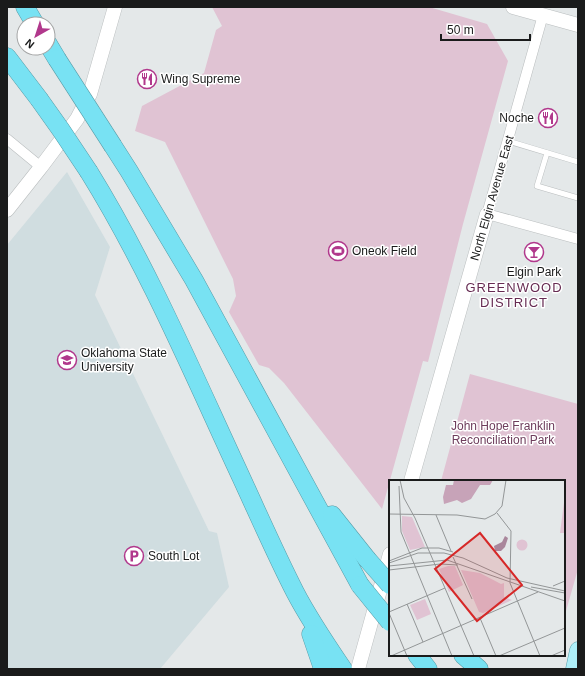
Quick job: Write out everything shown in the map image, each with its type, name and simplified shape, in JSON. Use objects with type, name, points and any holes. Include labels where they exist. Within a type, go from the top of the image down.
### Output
[{"type":"highway","points":[[25,7],[30,16]]},
{"type":"highway","points":[[56,56],[132,176],[194,280],[360,585],[389,621]]},
{"type":"highway","points":[[7,57],[39,98],[61,130],[89,172],[123,229],[148,278],[254,506],[296,592],[329,649],[343,669]]},
{"type":"highway","points":[[255,392],[299,467],[325,507],[389,584]]},
{"type":"highway","points":[[296,592],[324,669]]},
{"type":"highway","points":[[418,656],[428,669]]},
{"type":"highway","points":[[464,656],[480,669]]},
{"type":"main road","points":[[574,669],[578,650]]},
{"type":"street","points":[[7,210],[42,167],[77,119],[90,94],[115,7]]},
{"type":"street","points":[[513,7],[544,11],[578,26]]},
{"type":"street","name":"North Elgin Avenue East","points":[[411,480],[544,11]]},
{"type":"street","points":[[7,139],[42,167]]},
{"type":"street","points":[[487,214],[578,239]]},
{"type":"street","points":[[358,669],[389,558]]},
{"type":"lane","points":[[508,141],[578,162]]},
{"type":"lane","points":[[547,153],[537,186],[578,198]]},
{"type":"shaded area","name":"Oklahoma State University","points":[[67,172],[110,247],[95,295],[209,531],[217,533],[229,587],[160,669],[7,669],[7,245]]},
{"type":"green space","name":"Oneok Field","points":[[212,7],[429,7],[487,24],[508,61],[463,224],[428,362],[423,361],[382,509],[284,383],[269,368],[259,365],[229,312],[236,296],[233,279],[165,142],[135,131],[142,106],[204,73],[216,30],[222,26]]},
{"type":"green space","name":"John Hope Franklin Reconciliation Park","points":[[470,374],[578,404],[578,569],[566,611],[565,480],[441,480]]},
{"type":"place","name":"Wing Supreme","points":[[147,79]]},
{"type":"place","name":"Noche","points":[[548,118]]},
{"type":"place","name":"Oneok Field","points":[[338,251]]},
{"type":"place","name":"Elgin Park","points":[[534,252]]},
{"type":"place","name":"Oklahoma State University","points":[[67,360]]},
{"type":"place","name":"South Lot","points":[[134,556]]},
{"type":"district","name":"GREENWOOD DISTRICT","points":[[514,294]]}]
